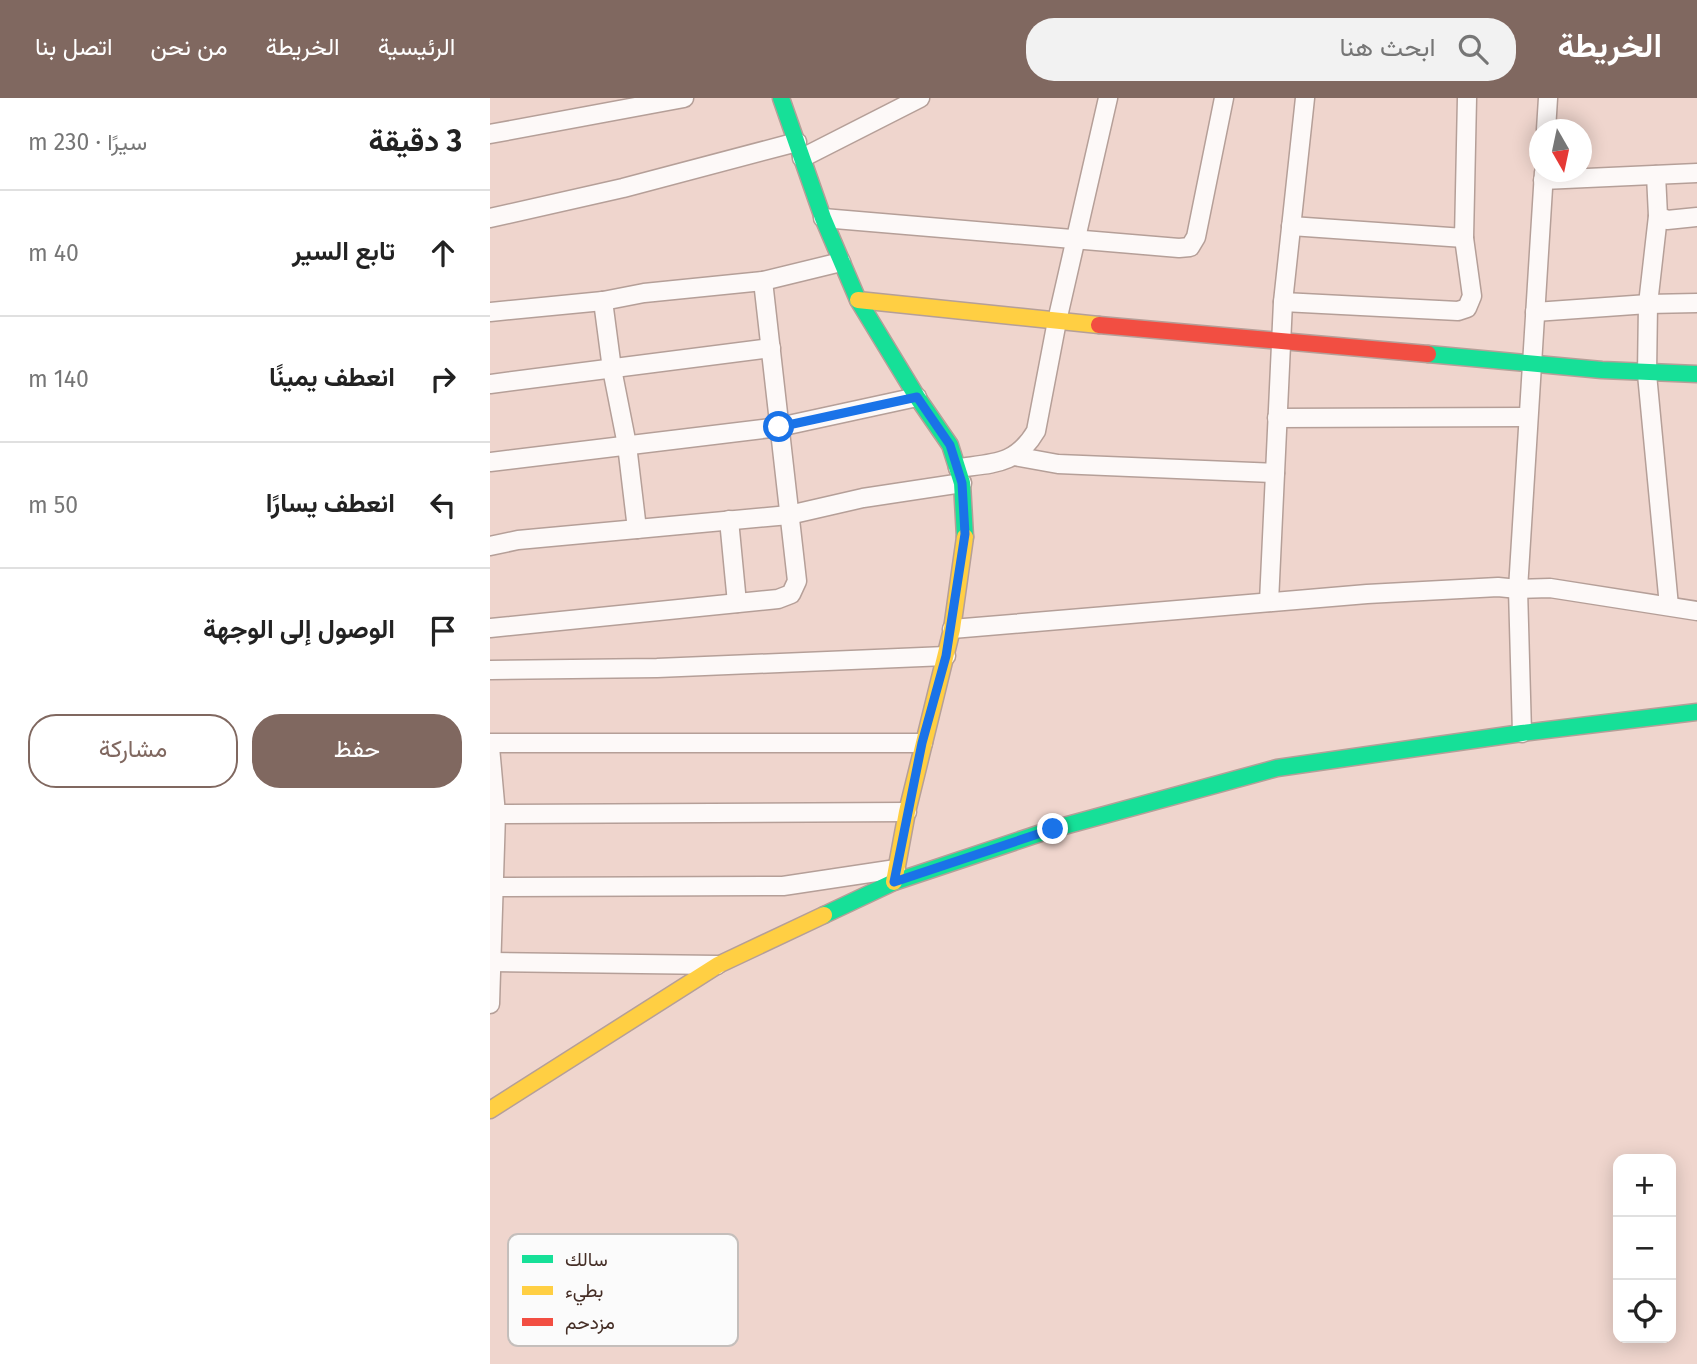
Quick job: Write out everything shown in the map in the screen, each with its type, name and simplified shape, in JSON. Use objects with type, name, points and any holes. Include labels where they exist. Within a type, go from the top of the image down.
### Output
[{"type":"street","points":[[490,134],[684,98]]},
{"type":"street","points":[[781,98],[823,218],[858,300],[917,397],[950,445],[960,475],[965,534],[951,629],[906,812],[895,875]]},
{"type":"street","points":[[490,218],[800,150],[920,98]]},
{"type":"street","points":[[490,546],[518,540],[789,514],[960,475],[1014,456],[1027,446],[1036,431],[1057,321],[1108,98]]},
{"type":"street","points":[[823,218],[1190,247],[1196,237],[1224,98]]},
{"type":"street","points":[[1269,602],[1280,342],[1305,98]]},
{"type":"street","points":[[1283,302],[1458,311],[1467,308],[1472,296],[1464,238],[1466,98]]},
{"type":"street","points":[[1547,119],[1548,98]]},
{"type":"street","points":[[1592,176],[1697,173]]},
{"type":"street","points":[[1656,175],[1658,216],[1648,304],[1647,374],[1669,606]]},
{"type":"street","points":[[1522,733],[1518,589],[1543,182]]},
{"type":"street","points":[[1658,216],[1667,220],[1697,217]]},
{"type":"street","points":[[1291,226],[1464,238]]},
{"type":"street","points":[[490,312],[763,281],[841,262]]},
{"type":"street","points":[[490,628],[785,597],[796,588],[763,281]]},
{"type":"street","points":[[858,300],[1280,342],[1647,374],[1697,374]]},
{"type":"street","points":[[603,301],[612,369],[627,445],[637,529]]},
{"type":"street","points":[[1535,312],[1697,303]]},
{"type":"street","points":[[490,384],[771,348]]},
{"type":"street","points":[[490,462],[779,427],[917,397]]},
{"type":"street","points":[[1277,418],[1528,417]]},
{"type":"street","points":[[1014,456],[1058,464],[1275,473]]},
{"type":"street","points":[[729,520],[737,603]]},
{"type":"street","points":[[951,629],[1269,602],[1498,587],[1550,588],[1697,611]]},
{"type":"street","points":[[490,670],[657,668],[946,656]]},
{"type":"street","points":[[491,887],[783,886],[895,875],[1277,768],[1522,733],[1697,712]]},
{"type":"street","points":[[490,1004],[493,814],[490,745],[922,743]]},
{"type":"street","points":[[493,814],[906,812]]},
{"type":"street","points":[[490,1110],[718,965],[895,875]]},
{"type":"street","points":[[491,962],[718,965]]},
{"type":"traffic: fast","points":[[781,98],[823,218],[858,300],[917,397],[950,445],[962,483],[965,537]]},
{"type":"traffic: fast","points":[[1428,354],[1602,370],[1697,374]]},
{"type":"traffic: fast","points":[[824,915],[894,882],[1053,829],[1277,768],[1522,733],[1697,712]]},
{"type":"traffic: slow","points":[[858,300],[1099,325]]},
{"type":"traffic: slow","points":[[894,882],[907,812],[952,629],[965,537]]},
{"type":"traffic: slow","points":[[490,1110],[718,965],[824,915]]},
{"type":"traffic: jam","points":[[1099,325],[1428,354]]},
{"type":"route","points":[[779,427],[917,397],[950,445],[962,483],[965,534],[951,629],[906,812],[894,882],[1053,829]]}]
